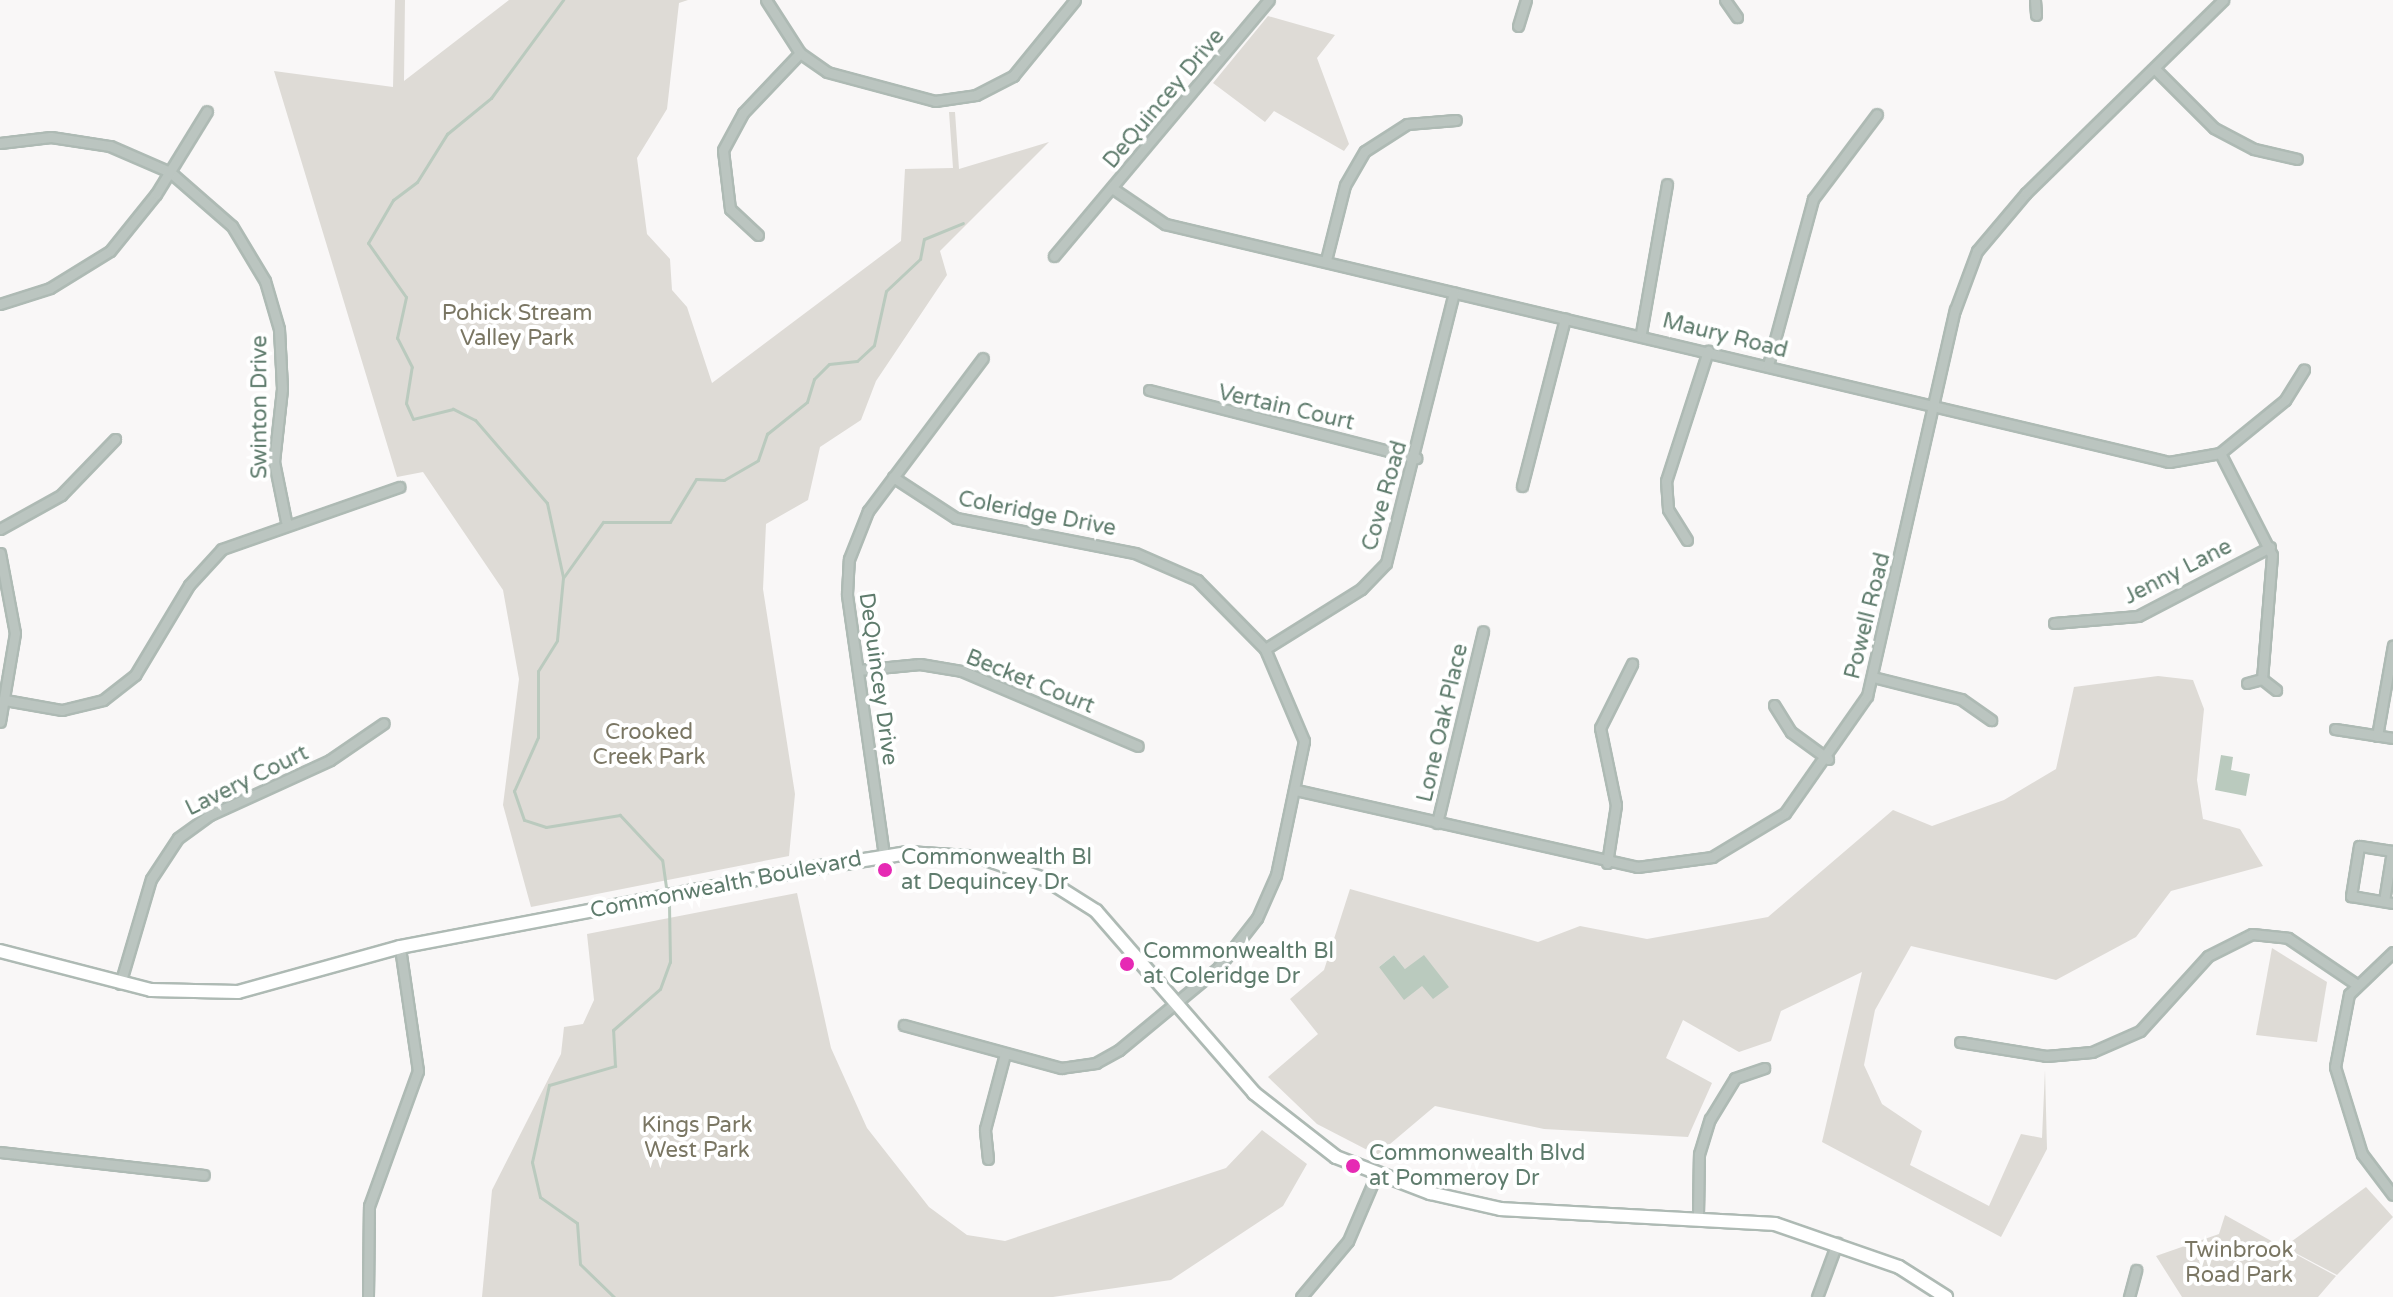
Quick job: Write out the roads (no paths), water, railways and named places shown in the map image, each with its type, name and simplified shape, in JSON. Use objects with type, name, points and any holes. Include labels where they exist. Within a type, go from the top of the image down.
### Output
[{"type":"street","points":[[766,0],[800,53],[860,85],[916,99],[964,98],[1020,69],[1075,0]]},
{"type":"street","name":"DeQuincey Drive","points":[[1054,256],[1269,0]]},
{"type":"street","points":[[1518,26],[1526,0]]},
{"type":"street","points":[[1725,0],[1737,17]]},
{"type":"street","points":[[2035,0],[2036,15]]},
{"type":"street","name":"Powell Road","points":[[1296,790],[1607,863],[1666,866],[1740,845],[1785,813],[1857,718],[1873,677],[1958,299],[1977,251],[2223,0]]},
{"type":"street","points":[[758,235],[730,209],[723,150],[743,113],[800,53]]},
{"type":"street","points":[[2155,69],[2214,128],[2254,149],[2297,159]]},
{"type":"street","points":[[0,304],[94,264],[136,223],[207,111]]},
{"type":"street","points":[[1768,365],[1808,210],[1834,164],[1877,114]]},
{"type":"street","points":[[1326,260],[1345,185],[1365,151],[1407,124],[1456,120]]},
{"type":"street","name":"Swinton Drive","points":[[0,143],[81,140],[170,172],[232,226],[271,299],[283,358],[274,473],[286,521]]},
{"type":"street","points":[[1641,333],[1667,184]]},
{"type":"street","name":"Maury Road","points":[[1112,188],[1165,224],[1641,333],[1935,408],[2169,462],[2220,453],[2285,400],[2304,369]]},
{"type":"street","name":"Cove Road","points":[[1265,649],[1376,577],[1394,548],[1454,292]]},
{"type":"street","points":[[1522,486],[1565,318]]},
{"type":"street","points":[[1687,540],[1668,509],[1666,481],[1708,351]]},
{"type":"street","name":"DeQuincey Drive","points":[[884,855],[858,670],[849,559],[863,519],[983,358]]},
{"type":"street","name":"Vertain Court","points":[[1149,390],[1416,458]]},
{"type":"street","points":[[0,529],[61,495],[115,439]]},
{"type":"street","points":[[2220,453],[2270,547],[2276,574],[2262,679]]},
{"type":"street","name":"Coleridge Drive","points":[[893,477],[956,518],[1044,531],[1171,566],[1221,598],[1265,649],[1302,729],[1296,790],[1257,918],[1229,956],[1178,1001],[1096,1063],[1061,1068],[904,1025]]},
{"type":"street","points":[[5,700],[62,710],[115,693],[149,656],[209,561],[246,535],[399,487]]},
{"type":"street","name":"Jenny Lane","points":[[2054,623],[2138,616],[2270,547]]},
{"type":"street","points":[[0,553],[15,633],[0,722]]},
{"type":"street","name":"Lone Oak Place","points":[[1437,823],[1483,631]]},
{"type":"street","points":[[2377,736],[2393,645]]},
{"type":"street","name":"Becket Court","points":[[858,670],[920,664],[962,671],[1138,746]]},
{"type":"street","points":[[1607,863],[1616,805],[1600,728],[1632,664]]},
{"type":"street","points":[[1873,677],[1961,699],[1991,720]]},
{"type":"street","points":[[2247,683],[2262,679]]},
{"type":"street","points":[[2262,679],[2276,690]]},
{"type":"street","points":[[1774,705],[1791,732],[1828,759]]},
{"type":"street","name":"Lavery Court","points":[[120,984],[151,879],[178,838],[210,815],[330,760],[384,723]]},
{"type":"street","points":[[2335,729],[2393,738]]},
{"type":"street","points":[[2359,846],[2392,851],[2389,902],[2351,896],[2359,846]]},
{"type":"street","name":"Commonwealth Boulevard","points":[[0,951],[120,984],[185,995],[238,992],[400,947],[884,855],[964,855],[1047,880],[1112,924],[1281,1120],[1319,1148],[1377,1173],[1501,1209],[1698,1215],[1775,1224],[1899,1267],[1946,1297]]},
{"type":"street","points":[[1960,1042],[2046,1056],[2103,1047],[2152,1022],[2224,943],[2252,934],[2288,938],[2356,984]]},
{"type":"street","points":[[368,1297],[369,1206],[418,1071],[400,947]]},
{"type":"street","points":[[2393,952],[2356,984],[2341,1016],[2335,1067],[2362,1154],[2393,1195]]},
{"type":"street","points":[[988,1159],[985,1129],[1005,1054]]},
{"type":"street","points":[[1698,1215],[1699,1154],[1710,1119],[1735,1078],[1764,1068]]},
{"type":"street","points":[[0,1152],[204,1175]]},
{"type":"street","points":[[1308,1295],[1348,1241],[1377,1173]]},
{"type":"street","points":[[1817,1297],[1837,1243]]},
{"type":"street","points":[[2129,1297],[2136,1270]]},
{"type":"waterway","points":[[563,0],[491,98],[447,134],[417,182],[393,200],[368,243],[406,297],[397,338],[412,367],[406,403],[413,419],[453,409],[475,420],[547,503],[563,577]]},
{"type":"waterway","points":[[666,887],[662,860],[620,815],[546,827],[524,820],[514,791],[538,737],[538,671],[557,640],[563,578],[603,522],[670,522],[696,479],[724,480],[758,460],[767,434],[807,402],[814,379],[829,364],[857,361],[874,345],[886,291],[920,259],[924,239],[963,223]]},
{"type":"waterway","points":[[614,1297],[580,1264],[577,1223],[540,1197],[532,1162],[549,1085],[615,1066],[613,1030],[660,989],[670,962],[669,906]]},
{"type":"place","name":"Commonwealth Bl at Dequincey Dr","points":[[885,870]]},
{"type":"place","name":"Commonwealth Bl at Coleridge Dr","points":[[1127,964]]},
{"type":"place","name":"Commonwealth Blvd at Pommeroy Dr","points":[[1353,1166]]},
{"type":"park label","name":"Pohick Stream Valley Park","points":[[517,326]]},
{"type":"park label","name":"Crooked Creek Park","points":[[649,744]]},
{"type":"park label","name":"Kings Park West Park","points":[[697,1138]]},
{"type":"park label","name":"Twinbrook Road Park","points":[[2239,1262]]}]
